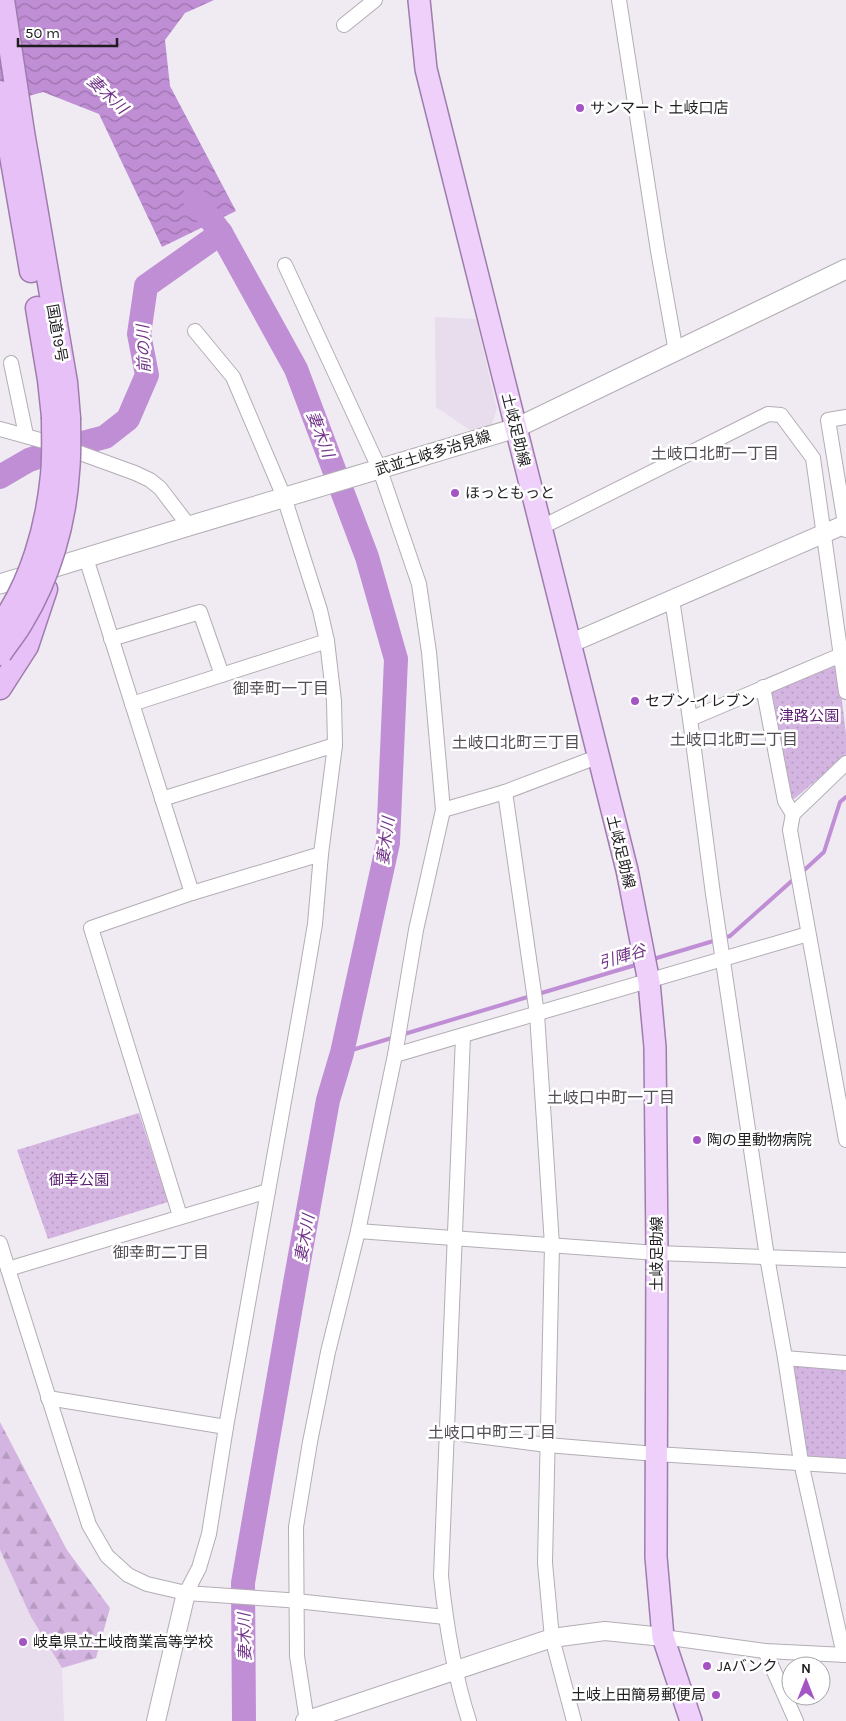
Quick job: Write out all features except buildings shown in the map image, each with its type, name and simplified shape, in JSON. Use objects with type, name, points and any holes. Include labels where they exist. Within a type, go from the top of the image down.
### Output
[{"type":"highway","name":"国道19号","points":[[0,654],[22,622],[40,586],[64,510],[68,471],[61,418],[50,380],[15,134],[3,0]]},
{"type":"highway","name":"国道19号","points":[[0,92],[15,134]]},
{"type":"highway","name":"国道19号","points":[[0,626],[24,586],[38,546],[47,509],[61,418]]},
{"type":"highway","points":[[0,688],[27,646],[46,586],[43,571]]},
{"type":"main road","name":"土岐足助線","points":[[419,0],[426,69],[597,757],[627,870],[649,982],[655,1047],[657,1253],[656,1557],[663,1637],[691,1721]]},
{"type":"main road","name":"武並土岐多治見線","points":[[0,584],[516,428],[846,269]]},
{"type":"street","points":[[344,25],[375,0]]},
{"type":"street","points":[[419,0],[424,0]]},
{"type":"street","points":[[619,0],[658,251],[676,352]]},
{"type":"street","points":[[286,265],[377,471],[419,584],[430,661],[443,810],[416,930],[395,1055],[358,1231],[328,1352],[296,1527],[292,1600],[297,1656],[307,1721],[552,1638],[605,1631],[765,1651],[845,1655],[801,1462],[767,1258],[672,600]]},
{"type":"street","points":[[156,1721],[209,1534],[226,1427],[315,924],[320,854],[335,745],[334,701],[327,641],[287,496],[232,377],[195,331]]},
{"type":"street","points":[[11,363],[26,435]]},
{"type":"street","points":[[540,528],[768,414],[781,415],[813,458],[846,692]]},
{"type":"street","points":[[569,644],[823,534],[846,526],[828,420],[846,418]]},
{"type":"street","points":[[0,429],[26,435],[150,480],[160,488],[188,526]]},
{"type":"street","points":[[86,558],[192,894]]},
{"type":"street","points":[[111,639],[200,612],[222,675]]},
{"type":"street","points":[[132,704],[327,641]]},
{"type":"street","points":[[690,719],[841,655]]},
{"type":"street","points":[[763,687],[785,801],[792,814],[790,830],[846,1136]]},
{"type":"street","points":[[162,799],[335,745]]},
{"type":"street","points":[[443,810],[505,792],[597,757]]},
{"type":"street","points":[[792,814],[846,762]]},
{"type":"street","points":[[505,792],[537,1014],[552,1245],[545,1562],[552,1638],[574,1721]]},
{"type":"street","points":[[180,1216],[91,928],[320,854]]},
{"type":"street","points":[[395,1055],[808,934]]},
{"type":"street","points":[[463,1036],[441,1576],[445,1617],[458,1686],[470,1721]]},
{"type":"street","points":[[8,1269],[268,1191]]},
{"type":"street","points":[[358,1231],[657,1253],[846,1260]]},
{"type":"street","points":[[0,1243],[89,1526],[107,1556],[128,1575],[147,1584],[193,1594],[292,1600],[445,1617]]},
{"type":"street","points":[[785,1358],[846,1363]]},
{"type":"street","points":[[48,1398],[226,1427]]},
{"type":"street","points":[[446,1432],[547,1445],[846,1466]]},
{"type":"street","points":[[765,1651],[796,1721]]},
{"type":"shaded area","points":[[435,317],[476,319],[497,409],[490,429],[476,434],[436,407]]},
{"type":"shaded area","name":"岐阜県立土岐商業高等学校","points":[[0,1550],[31,1617],[62,1668],[64,1721],[0,1721]]},
{"type":"green space","name":"津路公園","points":[[833,664],[838,669],[846,734],[846,754],[794,799],[789,797],[770,694],[772,690]]},
{"type":"green space","name":"御幸公園","points":[[139,1113],[168,1202],[48,1239],[17,1150]]},
{"type":"green space","points":[[791,1366],[846,1367],[846,1463],[808,1457]]},
{"type":"green space","points":[[0,1422],[67,1550],[110,1608],[96,1658],[62,1668],[31,1617],[0,1550]]},
{"type":"water","points":[[4,0],[214,0],[185,13],[165,40],[170,86],[236,211],[162,247],[99,114],[43,92],[0,104],[0,2]]},
{"type":"waterway","name":"妻木川","points":[[194,198],[221,233],[296,369],[367,557],[396,659],[388,843],[342,1053],[328,1100],[243,1583],[244,1721]]},
{"type":"waterway","name":"前の川","points":[[0,477],[29,460],[105,437],[128,419],[147,375],[139,334],[146,286],[221,233]]},
{"type":"waterway","name":"引陣谷","points":[[800,874],[824,852],[840,802],[846,797]]},
{"type":"waterway","name":"引陣谷","points":[[650,960],[730,936],[795,878]]},
{"type":"waterway","name":"引陣谷","points":[[538,994],[639,964]]},
{"type":"waterway","name":"引陣谷","points":[[401,1035],[531,996]]},
{"type":"waterway","name":"引陣谷","points":[[342,1053],[395,1037]]},
{"type":"place","name":"サンマート 土岐口店","points":[[580,108]]},
{"type":"place","name":"ほっともっと","points":[[455,493]]},
{"type":"place","name":"セブン-イレブン","points":[[635,701]]},
{"type":"place","name":"陶の里動物病院","points":[[697,1140]]},
{"type":"place","name":"岐阜県立土岐商業高等学校","points":[[23,1642]]},
{"type":"place","name":"JAバンク","points":[[707,1666]]},
{"type":"place","name":"土岐上田簡易郵便局","points":[[716,1695]]},
{"type":"district","name":"土岐口北町一丁目","points":[[715,453]]},
{"type":"district","name":"御幸町一丁目","points":[[281,688]]},
{"type":"district","name":"土岐口北町二丁目","points":[[734,739]]},
{"type":"district","name":"土岐口北町三丁目","points":[[516,742]]},
{"type":"district","name":"土岐口中町一丁目","points":[[611,1097]]},
{"type":"district","name":"御幸町二丁目","points":[[161,1252]]},
{"type":"district","name":"土岐口中町三丁目","points":[[492,1432]]}]
